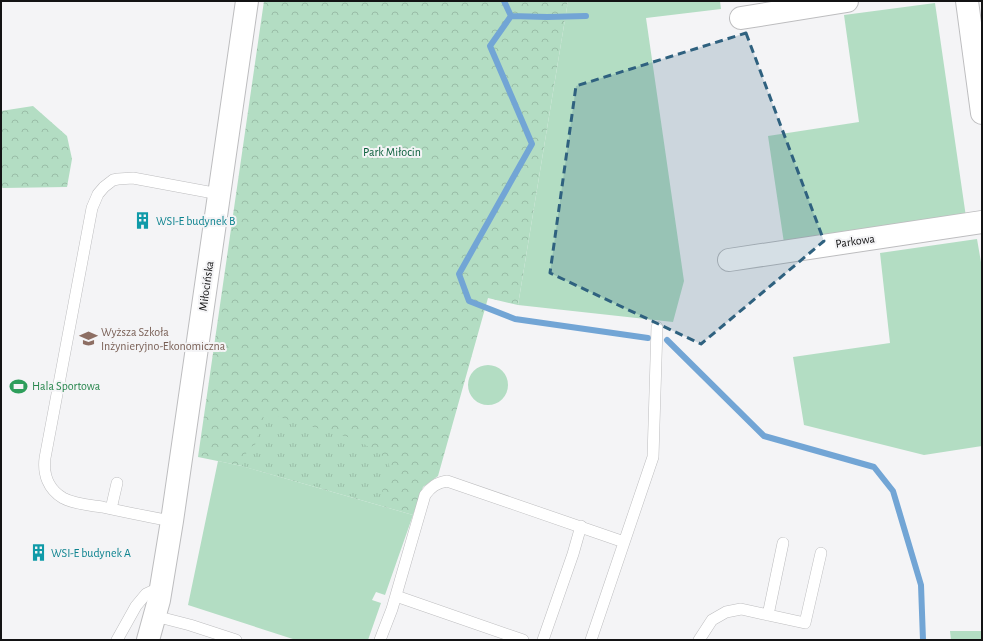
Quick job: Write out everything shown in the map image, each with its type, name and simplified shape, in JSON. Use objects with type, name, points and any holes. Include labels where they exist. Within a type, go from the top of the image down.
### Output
[{"type":"street","points":[[241,1],[247,1]]},
{"type":"street","name":"Miłocińska","points":[[148,640],[161,587],[172,521],[247,1]]},
{"type":"street","points":[[741,18],[847,1]]},
{"type":"street","points":[[967,1],[982,114]]},
{"type":"street","name":"Parkowa","points":[[729,260],[982,222]]},
{"type":"lane","points":[[172,521],[74,502],[63,498],[54,491],[46,479],[44,467],[94,204],[100,192],[113,180],[133,178],[219,194]]},
{"type":"lane","points":[[591,640],[653,457],[657,327]]},
{"type":"lane","points":[[380,640],[392,609],[426,495],[437,483],[447,481],[624,542]]},
{"type":"lane","points":[[111,509],[117,483]]},
{"type":"lane","points":[[543,640],[573,554],[581,526]]},
{"type":"lane","points":[[768,615],[783,543]]},
{"type":"lane","points":[[699,640],[712,620],[726,612],[741,609],[805,623],[821,553]]},
{"type":"lane","points":[[117,640],[136,606],[146,594],[161,587]]},
{"type":"lane","points":[[396,596],[523,640]]},
{"type":"lane","points":[[155,616],[190,625],[218,638],[236,640]]},
{"type":"highlighted area","points":[[746,33],[824,241],[701,344],[550,273],[576,86]]},
{"type":"green space","name":"Park Miłocin","points":[[264,1],[568,1],[518,305],[488,298],[438,476],[423,487],[413,515],[242,466],[198,457]]},
{"type":"green space","points":[[568,1],[720,1],[721,9],[646,18],[684,281],[673,322],[518,305]]},
{"type":"green space","points":[[935,3],[966,217],[784,243],[768,136],[859,122],[844,15]]},
{"type":"green space","points":[[33,106],[67,136],[72,159],[67,187],[1,187],[1,111]]},
{"type":"green space","points":[[977,239],[982,268],[982,446],[924,455],[804,425],[793,357],[890,343],[880,253]]},
{"type":"green space","points":[[488,365],[496,367],[502,371],[506,377],[508,385],[506,393],[502,399],[496,403],[488,405],[480,403],[474,399],[470,393],[468,385],[470,377],[474,371],[480,367]]},
{"type":"green space","points":[[265,413],[358,440],[387,459],[393,477],[387,476],[378,504],[242,466],[248,448],[255,445]]},
{"type":"green space","points":[[218,461],[242,466],[413,515],[385,595],[376,592],[372,600],[381,603],[368,640],[296,640],[188,605]]},
{"type":"green space","points":[[950,631],[982,631],[982,640],[951,640]]},
{"type":"waterway","points":[[504,1],[511,16],[490,46],[532,144],[459,274],[469,301],[515,319],[648,338]]},
{"type":"waterway","points":[[511,16],[586,16]]},
{"type":"waterway","points":[[667,340],[764,436],[874,467],[893,491],[921,585],[923,640]]},
{"type":"place","name":"WSI-E budynek B","points":[[143,221]]},
{"type":"place","name":"Wyższa Szkoła Inżynieryjno-Ekonomiczna","points":[[88,339]]},
{"type":"place","name":"Hala Sportowa","points":[[19,386]]},
{"type":"place","name":"WSI-E budynek A","points":[[38,553]]}]
